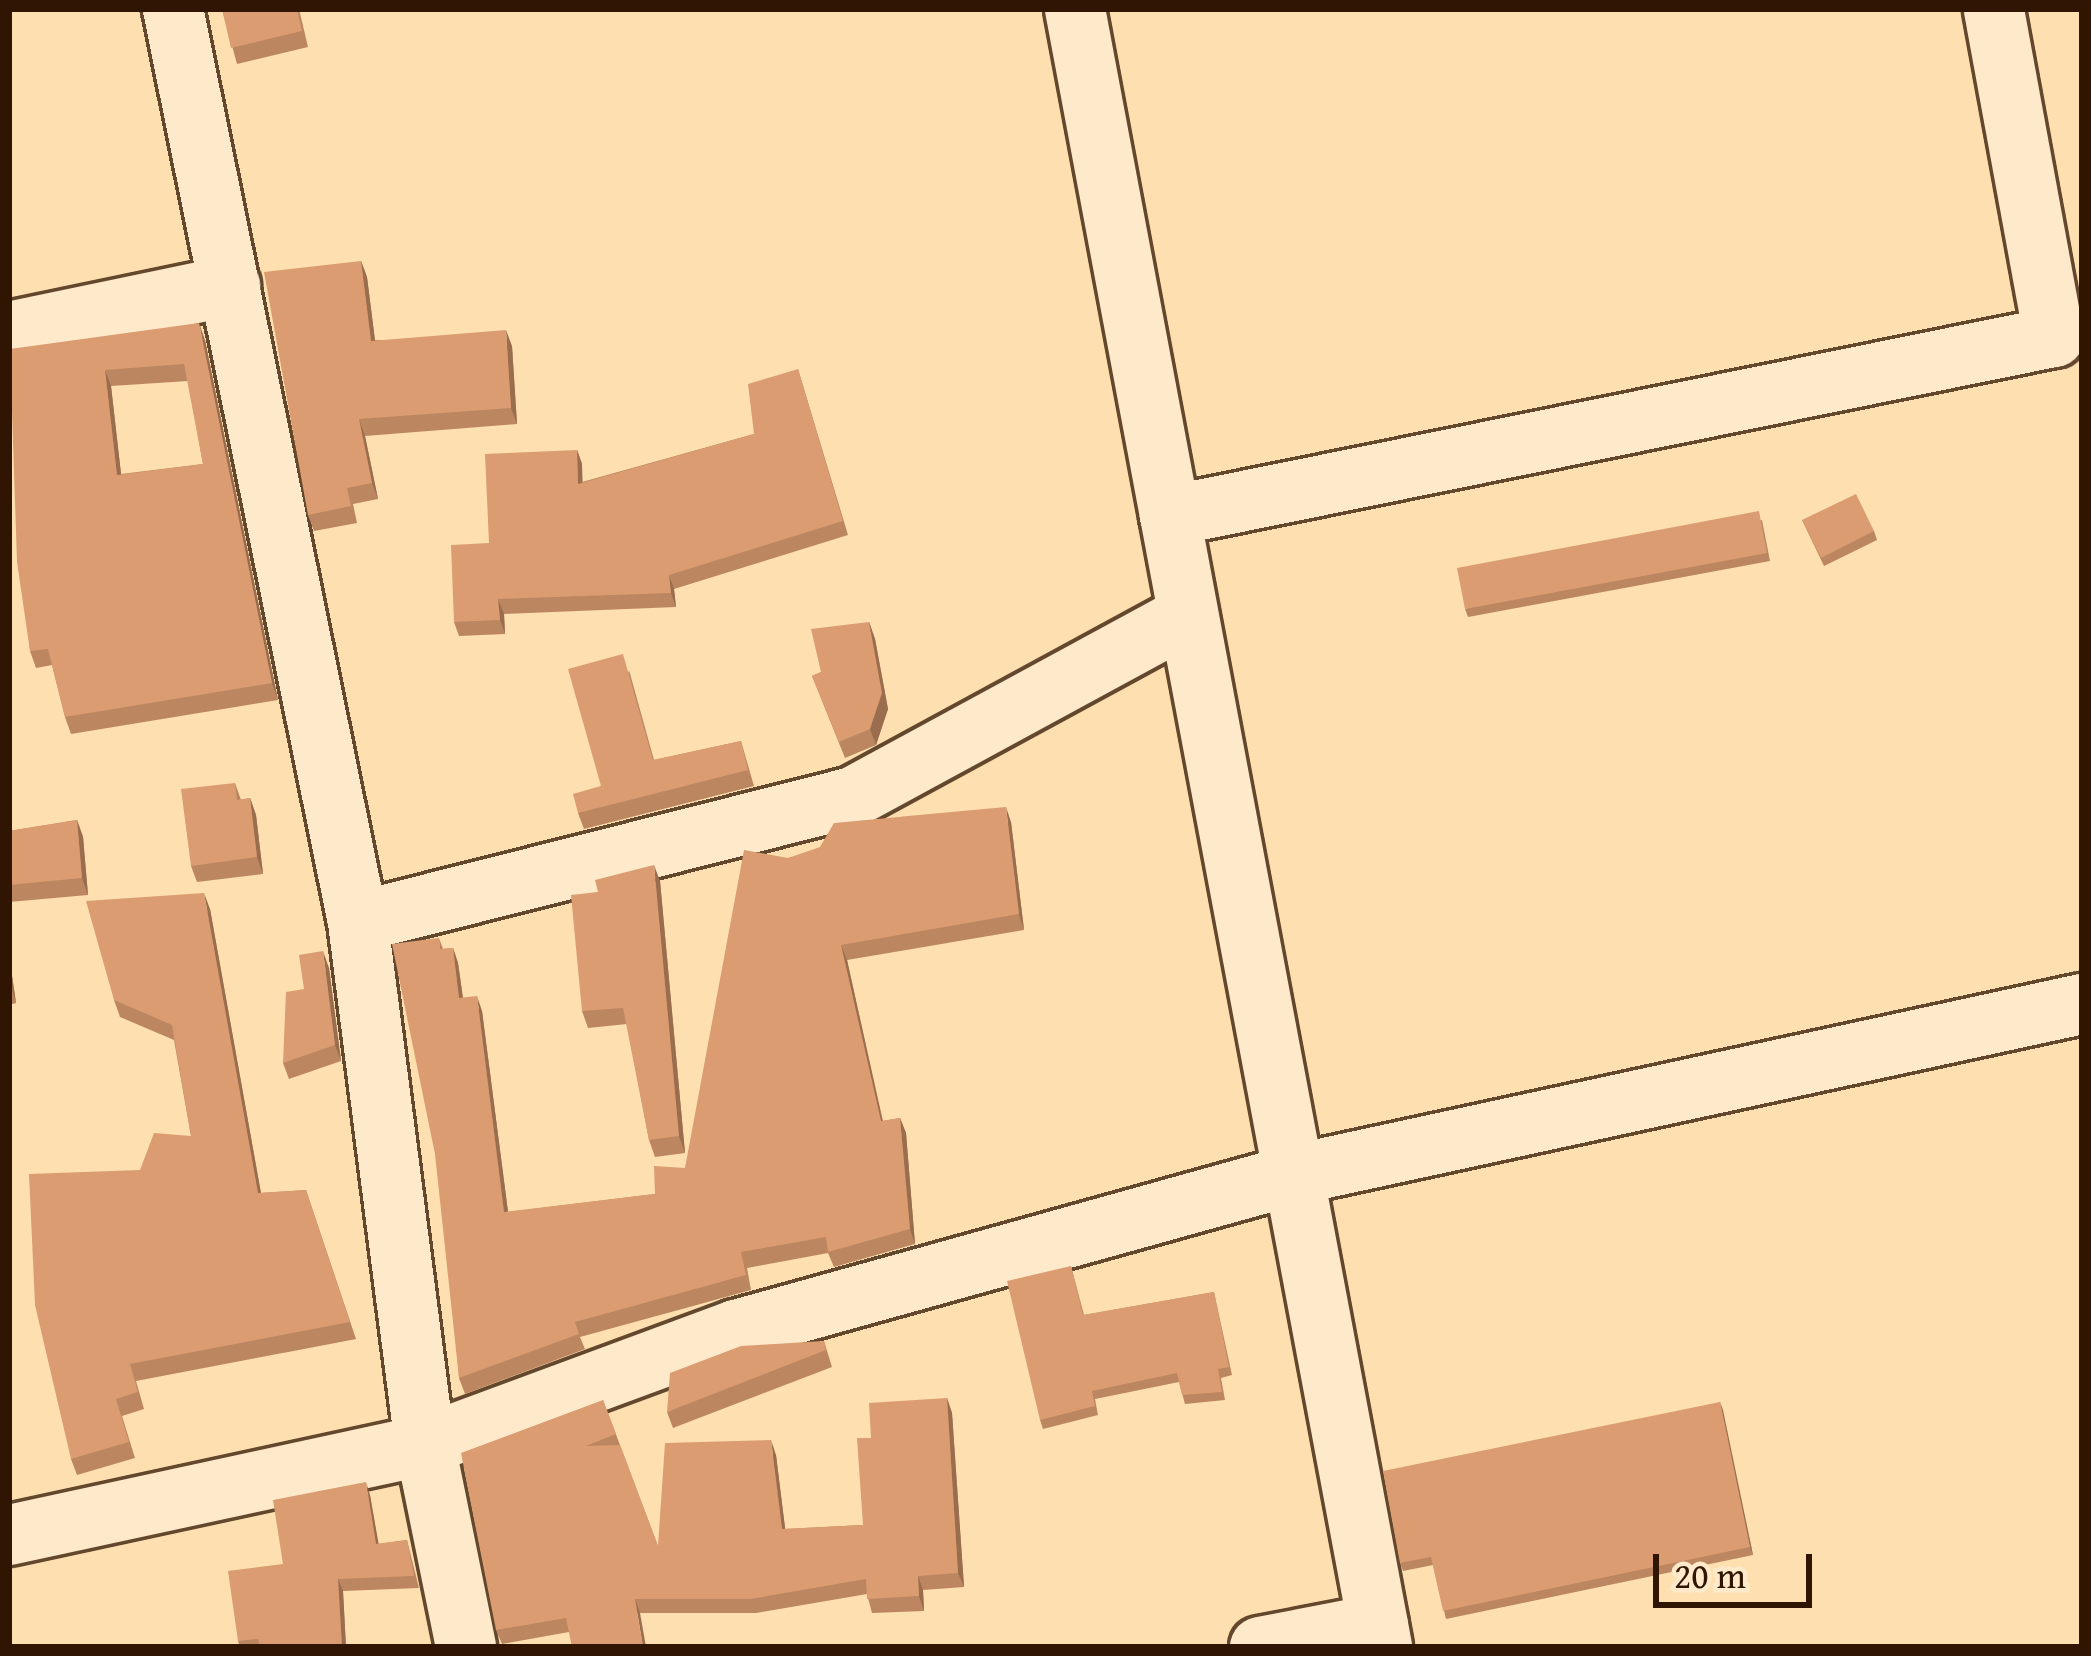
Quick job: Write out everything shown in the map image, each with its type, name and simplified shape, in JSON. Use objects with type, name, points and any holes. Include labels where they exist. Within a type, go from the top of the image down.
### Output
[{"type":"street","points":[[173,9],[358,922],[425,1445],[466,1647]]},
{"type":"street","points":[[1075,9],[1380,1636],[1261,1647]]},
{"type":"street","points":[[1170,517],[2054,337],[1994,9]]},
{"type":"street","points":[[9,332],[230,286]]},
{"type":"street","points":[[358,922],[853,797],[1188,614]]},
{"type":"street","points":[[9,1535],[425,1445],[736,1330],[1293,1175],[2082,1007]]},
{"type":"building","points":[[222,9],[297,9],[302,31],[231,48]]},
{"type":"building","points":[[361,261],[371,341],[506,330],[511,408],[359,419],[372,483],[347,488],[351,506],[308,515],[264,272]]},
{"type":"building","points":[[199,323],[272,683],[65,717],[48,649],[30,651],[17,562],[10,349]],"holes":[[[184,364],[203,464],[117,475],[105,370]]]},
{"type":"building","points":[[798,369],[843,521],[669,575],[671,593],[498,599],[500,620],[454,622],[451,545],[489,543],[485,454],[577,450],[578,484],[754,434],[748,384]]},
{"type":"building","points":[[1856,494],[1874,531],[1821,558],[1802,520]]},
{"type":"building","points":[[1759,511],[1767,553],[1465,609],[1457,568]]},
{"type":"building","points":[[869,622],[882,693],[870,729],[839,742],[812,676],[821,672],[811,629]]},
{"type":"building","points":[[623,654],[653,760],[741,741],[748,770],[578,813],[573,794],[601,786],[568,669]]},
{"type":"building","points":[[235,783],[237,800],[250,798],[257,857],[191,866],[181,789]]},
{"type":"building","points":[[1006,807],[1019,914],[841,945],[881,1121],[900,1118],[910,1229],[828,1252],[826,1237],[741,1252],[746,1275],[575,1322],[579,1334],[459,1378],[435,1154],[392,944],[439,938],[440,949],[453,948],[459,998],[477,996],[504,1212],[655,1194],[654,1166],[685,1168],[744,850],[788,858],[820,847],[834,823]]},
{"type":"building","points":[[77,820],[82,878],[9,885],[9,831]]},
{"type":"building","points":[[654,865],[679,1136],[649,1140],[623,1008],[582,1011],[571,895],[598,892],[595,880]]},
{"type":"building","points":[[204,893],[258,1193],[306,1190],[350,1322],[130,1364],[138,1392],[116,1399],[129,1442],[71,1459],[35,1305],[29,1174],[140,1170],[154,1133],[191,1136],[172,1025],[114,1000],[86,901]]},
{"type":"building","points":[[323,951],[335,1045],[283,1063],[286,992],[304,989],[299,955]]},
{"type":"building","points":[[1071,1266],[1083,1315],[1214,1292],[1229,1367],[1218,1369],[1222,1392],[1182,1395],[1177,1373],[1092,1391],[1095,1406],[1040,1420],[1007,1281]]},
{"type":"building","points":[[824,1341],[826,1350],[667,1412],[670,1373],[741,1346]]},
{"type":"building","points":[[947,1398],[958,1573],[918,1576],[919,1596],[867,1599],[866,1579],[751,1599],[635,1599],[643,1647],[572,1647],[566,1618],[496,1630],[461,1453],[603,1400],[616,1434],[586,1446],[620,1445],[658,1546],[665,1443],[771,1440],[782,1529],[863,1525],[857,1438],[871,1438],[869,1403]]},
{"type":"building","points":[[1720,1402],[1750,1547],[1443,1611],[1431,1557],[1400,1563],[1383,1471]]},
{"type":"building","points":[[366,1482],[376,1544],[407,1540],[414,1576],[338,1579],[342,1647],[260,1647],[258,1639],[238,1641],[228,1571],[283,1564],[273,1500]]}]
